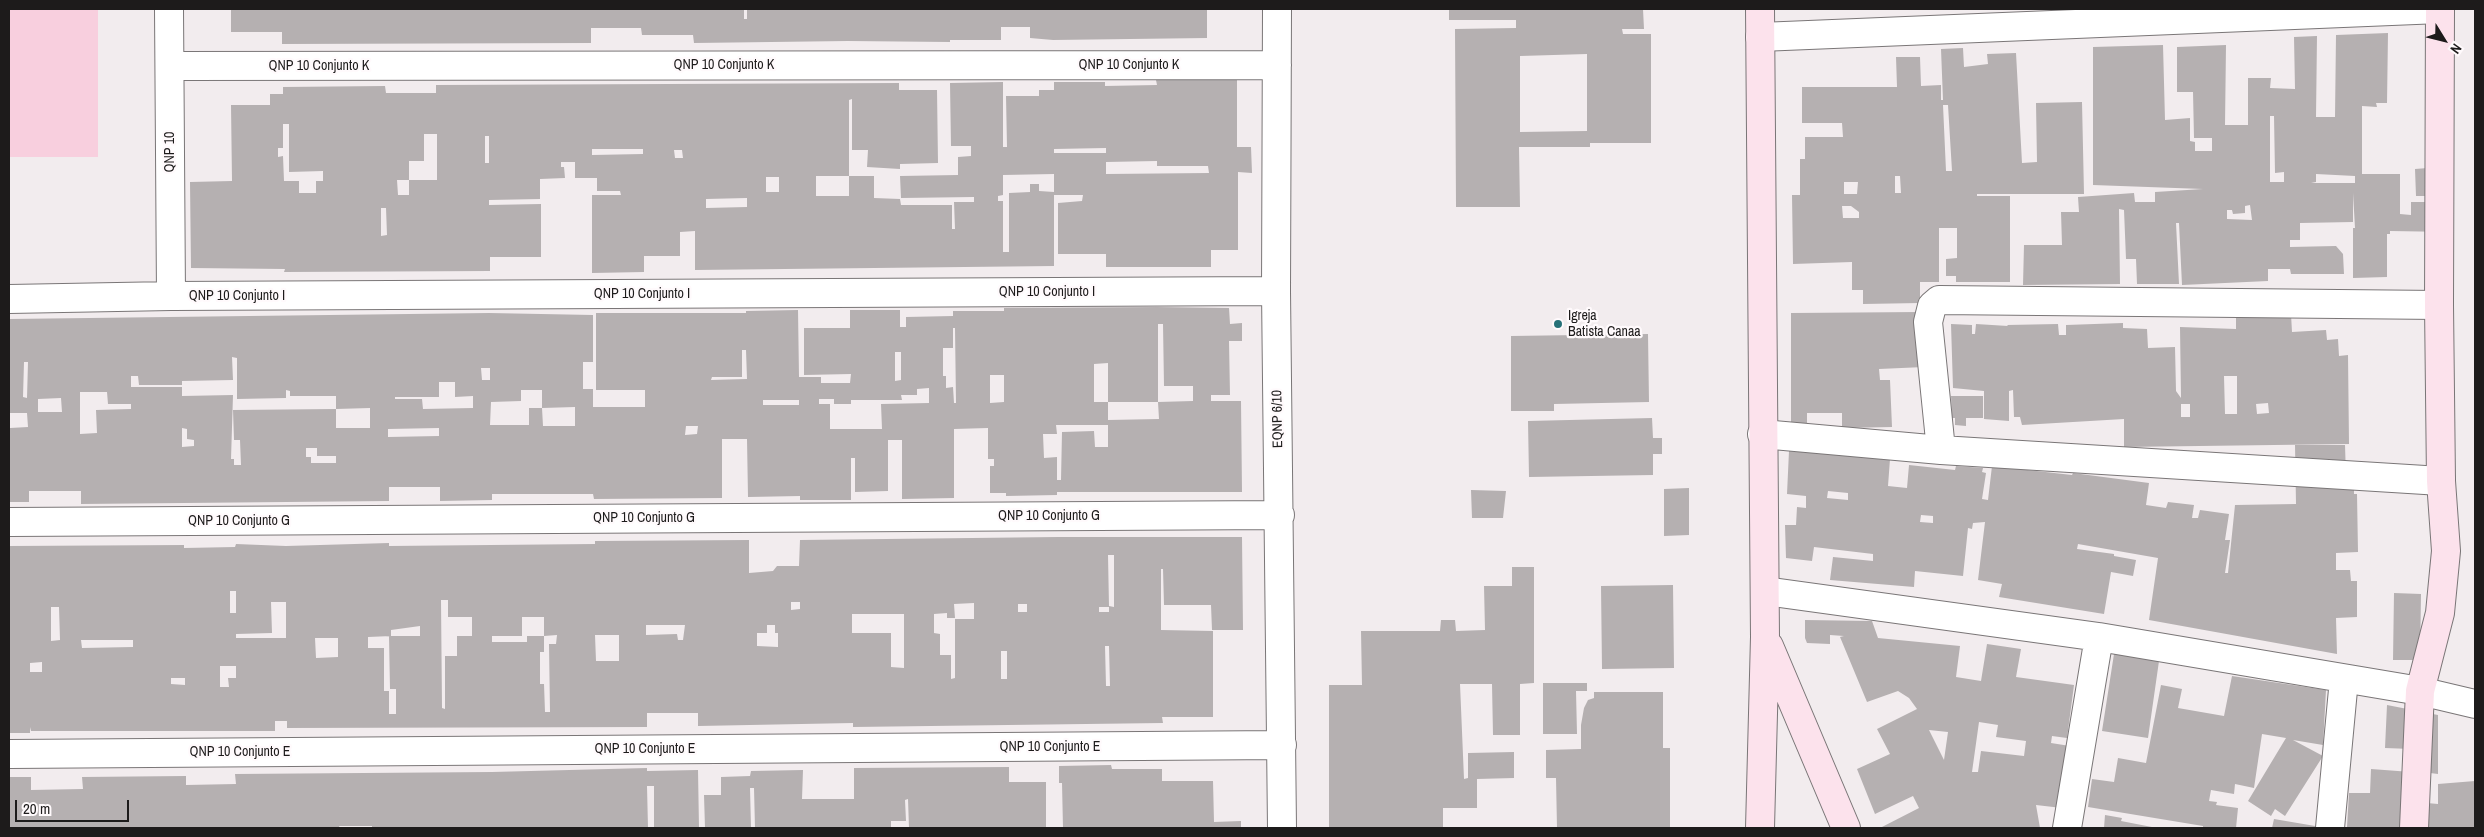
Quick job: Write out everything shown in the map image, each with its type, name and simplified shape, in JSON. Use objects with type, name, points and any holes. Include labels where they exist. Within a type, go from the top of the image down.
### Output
[{"type":"street","name":"QNP 10","points":[[169,9],[171,296]]},
{"type":"street","name":"EQNP 6/10","points":[[1277,9],[1276,291],[1282,828]]},
{"type":"street","points":[[1760,9],[1762,434],[1766,637],[1760,828]]},
{"type":"street","points":[[1760,36],[2065,17],[2440,9],[2439,305],[2441,481],[2446,551],[2440,613],[2420,691],[2414,828]]},
{"type":"street","name":"QNP 10 Conjunto K","points":[[170,66],[1277,65]]},
{"type":"street","name":"QNP 10 Conjunto I","points":[[9,299],[171,296],[1276,291]]},
{"type":"street","points":[[1942,450],[1928,322],[1932,306],[1939,300],[2439,305]]},
{"type":"street","points":[[1762,434],[1942,450],[2441,481]]},
{"type":"street","name":"QNP 10 Conjunto G","points":[[9,522],[1280,515]]},
{"type":"street","points":[[1765,591],[2099,638],[2420,691],[2475,704]]},
{"type":"street","points":[[1766,637],[1846,828]]},
{"type":"street","points":[[2068,828],[2099,638]]},
{"type":"street","points":[[2330,828],[2344,679]]},
{"type":"street","name":"QNP 10 Conjunto E","points":[[9,754],[1282,745]]},
{"type":"shaded area","points":[[9,9],[98,9],[98,157],[9,157]]},
{"type":"building","points":[[231,9],[744,9],[744,19],[747,19],[747,9],[1207,9],[1207,38],[1053,40],[1030,38],[1030,27],[1001,27],[1001,40],[950,40],[950,42],[694,43],[693,35],[642,35],[641,28],[591,28],[591,43],[282,44],[282,32],[231,32]]},
{"type":"building","points":[[1449,9],[1643,9],[1644,29],[1622,29],[1623,34],[1651,34],[1651,143],[1590,143],[1590,147],[1519,147],[1520,207],[1456,207],[1455,29],[1516,28],[1516,20],[1449,20]],"holes":[[[1587,54],[1587,131],[1520,132],[1520,56]]]},
{"type":"building","points":[[2388,33],[2387,103],[2376,103],[2377,107],[2362,106],[2362,174],[2400,174],[2400,214],[2411,215],[2411,202],[2451,202],[2451,232],[2390,231],[2390,234],[2387,234],[2387,277],[2353,278],[2353,228],[2355,228],[2353,193],[2353,222],[2300,223],[2300,240],[2290,240],[2290,247],[2336,246],[2343,254],[2344,274],[2291,274],[2290,269],[2268,269],[2268,281],[2182,285],[2179,223],[2176,223],[2179,284],[2137,284],[2136,259],[2126,259],[2124,210],[2119,209],[2120,284],[2023,285],[2024,245],[2062,245],[2061,212],[2079,212],[2078,197],[2134,193],[2135,202],[2155,202],[2155,192],[2203,189],[2093,185],[2093,47],[2163,45],[2165,120],[2190,118],[2190,141],[2195,142],[2195,151],[2212,151],[2212,138],[2194,138],[2193,92],[2177,92],[2177,47],[2226,45],[2225,125],[2248,125],[2248,78],[2271,78],[2270,88],[2295,89],[2294,37],[2317,36],[2316,117],[2335,117],[2336,35]],"holes":[[[2270,116],[2274,116],[2275,173],[2284,172],[2284,182],[2270,182]],[[2316,174],[2355,176],[2355,183],[2311,183],[2316,182]],[[2250,205],[2252,220],[2227,219],[2227,210],[2232,210],[2233,214],[2245,213],[2245,206]]]},
{"type":"building","points":[[1963,48],[1964,67],[1988,64],[1987,54],[2016,53],[2022,163],[2037,162],[2036,103],[2082,102],[2084,194],[1977,194],[1977,196],[2010,196],[2010,282],[1956,282],[1956,276],[1946,276],[1946,259],[1957,258],[1957,228],[1939,228],[1939,282],[1920,282],[1920,303],[1863,304],[1863,290],[1852,290],[1852,262],[1793,264],[1792,195],[1800,195],[1800,159],[1805,159],[1805,137],[1843,137],[1842,123],[1802,123],[1802,87],[1897,87],[1896,57],[1920,57],[1921,86],[1941,85],[1941,100],[1943,100],[1941,49]],"holes":[[[1943,105],[1948,105],[1952,171],[1946,171]],[[1895,176],[1900,176],[1901,193],[1895,193]],[[1844,182],[1858,182],[1857,194],[1844,194]],[[1842,206],[1851,206],[1859,212],[1859,218],[1843,218]]]},
{"type":"building","points":[[1156,80],[1237,80],[1237,147],[1251,147],[1252,173],[1238,172],[1238,250],[1211,250],[1211,267],[1106,267],[1106,254],[1058,254],[1058,203],[1082,201],[1083,195],[1054,195],[1054,266],[695,270],[695,231],[680,232],[680,256],[644,256],[644,272],[592,273],[592,195],[621,195],[620,191],[597,191],[597,178],[575,178],[575,162],[561,162],[561,167],[564,167],[565,178],[540,179],[540,199],[489,200],[489,205],[541,204],[541,257],[490,257],[490,271],[284,272],[285,269],[191,268],[190,182],[232,181],[231,105],[270,105],[270,94],[283,94],[283,87],[385,86],[386,93],[436,93],[436,85],[899,83],[899,90],[937,90],[938,163],[900,164],[900,169],[867,167],[868,150],[852,150],[852,99],[849,100],[849,176],[874,176],[874,198],[900,199],[901,205],[952,205],[952,229],[955,229],[954,202],[974,202],[974,197],[901,198],[900,176],[958,175],[958,157],[971,156],[971,146],[951,146],[950,83],[1003,82],[1003,147],[1007,147],[1006,96],[1039,96],[1039,90],[1054,90],[1054,82],[1105,82],[1105,86],[1157,85]],"holes":[[[283,124],[289,124],[289,172],[323,171],[323,181],[316,181],[316,193],[299,193],[299,181],[284,181],[283,156],[278,157],[278,148],[283,148]],[[424,134],[437,134],[437,180],[409,180],[409,161],[424,161]],[[485,136],[489,136],[489,163],[485,163]],[[1106,148],[1106,153],[1054,153],[1054,149]],[[592,149],[643,149],[643,154],[592,155]],[[674,150],[682,150],[683,158],[675,158]],[[1157,161],[1157,166],[1208,166],[1209,173],[1106,174],[1106,162]],[[1054,174],[1054,192],[1039,191],[1039,184],[1030,184],[1030,192],[1009,193],[1009,252],[1003,252],[1003,201],[998,201],[998,196],[1003,195],[1003,175]],[[816,176],[849,176],[849,196],[816,196]],[[766,177],[779,177],[779,192],[766,192]],[[397,180],[409,180],[409,195],[398,195]],[[747,198],[747,207],[706,208],[706,199]],[[381,208],[386,208],[387,235],[381,236]]]},
{"type":"building","points":[[2453,166],[2453,196],[2416,196],[2415,169]]},
{"type":"building","points":[[1004,308],[1229,308],[1230,324],[1242,323],[1242,341],[1229,341],[1230,395],[1211,395],[1211,401],[1241,401],[1242,492],[1057,492],[1057,495],[1006,496],[1006,493],[990,493],[990,466],[994,466],[994,459],[988,459],[988,428],[954,429],[954,498],[902,499],[902,440],[888,440],[888,491],[855,492],[855,458],[851,458],[851,500],[800,500],[800,496],[748,497],[747,439],[722,439],[722,498],[594,499],[593,494],[492,494],[492,500],[440,501],[440,487],[389,487],[389,501],[81,504],[81,491],[29,491],[29,502],[9,502],[10,428],[28,427],[27,413],[9,413],[9,319],[489,313],[593,315],[593,362],[583,362],[583,389],[593,389],[593,407],[645,407],[645,390],[596,390],[596,313],[746,313],[746,311],[798,310],[799,377],[821,377],[821,383],[850,383],[851,374],[804,375],[804,328],[850,328],[850,310],[900,310],[900,327],[906,327],[906,317],[953,316],[953,311],[1004,311]],"holes":[[[1158,324],[1163,324],[1164,386],[1193,386],[1193,401],[1158,402]],[[953,328],[955,328],[956,403],[954,403],[953,387],[946,388],[946,376],[943,376],[943,348],[953,348]],[[742,350],[746,350],[747,379],[711,380],[712,377],[742,377]],[[895,352],[901,352],[901,380],[895,381]],[[232,357],[237,358],[237,399],[286,398],[286,390],[290,391],[290,396],[336,396],[336,409],[233,410],[234,440],[240,440],[241,465],[234,465],[234,459],[231,459],[233,395],[182,396],[182,387],[131,387],[131,376],[138,376],[139,385],[182,385],[182,381],[233,380]],[[24,362],[28,362],[27,398],[23,397]],[[1108,363],[1108,402],[1094,402],[1094,364]],[[481,368],[490,368],[490,380],[482,380]],[[990,375],[1004,375],[1004,402],[990,403]],[[439,382],[455,382],[455,397],[473,396],[473,408],[423,409],[422,399],[395,399],[395,397],[439,397]],[[929,388],[929,403],[881,404],[882,429],[830,429],[830,404],[819,404],[819,399],[834,399],[834,404],[851,404],[851,400],[902,400],[901,395],[917,395],[917,389]],[[521,390],[542,390],[542,408],[529,408],[529,425],[490,425],[491,402],[521,401]],[[80,392],[107,392],[108,404],[131,404],[131,409],[96,410],[97,433],[80,434]],[[61,398],[62,412],[38,412],[38,399]],[[763,400],[799,400],[799,405],[763,405]],[[1108,402],[1158,402],[1159,419],[1108,420]],[[575,407],[575,426],[543,426],[542,408]],[[370,408],[370,428],[336,428],[336,409]],[[1056,425],[1108,425],[1108,447],[1095,447],[1094,431],[1062,432],[1061,480],[1057,480],[1057,457],[1044,458],[1043,434],[1057,434]],[[686,426],[698,426],[697,434],[685,435]],[[182,428],[187,429],[187,439],[194,440],[194,446],[182,447]],[[439,428],[439,436],[388,437],[388,429]],[[306,448],[317,448],[317,456],[336,456],[336,463],[311,463],[311,457],[306,457]]]},
{"type":"building","points":[[1920,312],[1924,367],[1879,369],[1880,380],[1890,380],[1892,427],[1842,428],[1842,413],[1807,413],[1807,425],[1791,425],[1791,313]]},
{"type":"building","points":[[2236,313],[2291,314],[2292,332],[2326,330],[2327,340],[2338,339],[2339,356],[2348,355],[2349,444],[2124,447],[2124,419],[2022,425],[2020,417],[2014,417],[2013,390],[2009,391],[2009,421],[1984,419],[1984,391],[1953,388],[1951,324],[1972,325],[1972,334],[1975,334],[1976,324],[2008,326],[2058,324],[2059,335],[2066,335],[2066,325],[2123,323],[2123,328],[2147,329],[2148,348],[2175,347],[2176,391],[2181,398],[2180,327],[2236,329]],"holes":[[[2224,376],[2237,376],[2237,414],[2225,414]],[[2268,403],[2269,413],[2257,414],[2256,404]],[[2181,404],[2190,404],[2190,417],[2181,417]]]},
{"type":"building","points":[[1648,334],[1649,402],[1554,404],[1554,411],[1511,411],[1511,336]]},
{"type":"building","points":[[1951,396],[1983,396],[1983,418],[1966,418],[1966,426],[1955,425],[1955,418],[1952,418]]},
{"type":"building","points":[[1652,418],[1653,438],[1662,438],[1662,454],[1653,454],[1653,475],[1529,477],[1528,421]]},
{"type":"building","points":[[2295,445],[2345,445],[2346,476],[2354,476],[2354,494],[2357,494],[2358,552],[2336,553],[2336,570],[2350,570],[2351,581],[2357,581],[2357,617],[2336,618],[2337,654],[2149,620],[2158,558],[2078,544],[2077,549],[2114,554],[2114,556],[2136,560],[2133,576],[2111,572],[2104,614],[1999,597],[2002,584],[1978,580],[1985,522],[1973,523],[1972,529],[1968,528],[1963,576],[1915,571],[1914,587],[1830,580],[1833,557],[1873,561],[1873,554],[1814,547],[1812,561],[1786,558],[1785,525],[1796,525],[1797,507],[1806,508],[1806,496],[1787,494],[1789,451],[1890,459],[1888,486],[1907,488],[1909,465],[1955,470],[1956,466],[1983,468],[1982,472],[1986,473],[1982,499],[1988,500],[1992,466],[2072,475],[2073,473],[2149,483],[2146,505],[2166,508],[2168,502],[2194,505],[2192,518],[2198,518],[2200,510],[2229,514],[2225,540],[2230,540],[2225,573],[2228,573],[2235,505],[2296,504]],"holes":[[[1828,491],[1848,493],[1848,500],[1827,498]],[[1921,515],[1933,516],[1933,523],[1920,522]]]},
{"type":"building","points":[[1689,488],[1689,535],[1664,536],[1664,489]]},
{"type":"building","points":[[1471,490],[1506,491],[1503,518],[1472,518]]},
{"type":"building","points":[[1242,537],[1243,630],[1212,630],[1211,605],[1164,605],[1163,569],[1161,569],[1161,630],[1213,631],[1213,717],[1162,717],[1163,723],[853,727],[853,723],[698,726],[698,713],[647,713],[647,727],[287,728],[287,721],[275,721],[275,731],[31,731],[30,727],[30,733],[9,733],[9,546],[184,545],[184,548],[235,547],[236,544],[286,546],[389,543],[389,546],[595,544],[595,541],[749,540],[749,573],[773,571],[777,566],[799,566],[800,540]],"holes":[[[1108,555],[1114,555],[1114,607],[1109,607]],[[230,591],[236,591],[236,613],[230,613]],[[441,600],[448,600],[448,617],[472,617],[472,636],[457,636],[457,656],[445,656],[445,709],[442,708]],[[271,602],[286,602],[286,638],[236,638],[236,634],[272,633]],[[791,602],[800,602],[800,609],[791,610]],[[974,603],[974,619],[955,619],[955,678],[951,679],[951,655],[940,655],[940,634],[934,633],[934,614],[947,613],[947,618],[955,618],[954,604]],[[1018,604],[1027,604],[1027,612],[1018,612]],[[51,607],[59,607],[60,640],[51,641]],[[1099,607],[1109,607],[1109,612],[1099,612]],[[852,614],[904,614],[904,668],[891,667],[891,633],[852,633]],[[522,617],[544,617],[544,636],[527,636],[527,642],[492,642],[492,636],[522,636]],[[646,625],[685,625],[683,640],[678,640],[677,634],[646,635]],[[767,625],[775,625],[775,633],[778,633],[778,647],[757,646],[757,633],[767,633]],[[420,626],[420,636],[391,636],[391,630]],[[557,635],[556,644],[549,644],[550,712],[545,712],[544,684],[540,684],[540,652],[544,652],[544,636]],[[595,635],[619,635],[619,661],[596,661]],[[389,636],[390,689],[396,689],[396,714],[389,714],[389,691],[384,691],[384,648],[368,648],[368,637]],[[315,638],[338,638],[338,657],[316,658]],[[81,640],[133,640],[133,647],[82,648]],[[1105,646],[1109,646],[1110,686],[1106,686]],[[1001,651],[1007,651],[1007,679],[1001,679]],[[42,662],[42,672],[30,672],[30,663]],[[220,666],[236,666],[236,678],[228,678],[229,687],[220,687]],[[171,678],[185,678],[185,685],[171,684]]]},
{"type":"building","points":[[1512,567],[1534,567],[1534,683],[1520,684],[1520,735],[1493,735],[1492,684],[1460,684],[1464,779],[1468,778],[1468,753],[1514,752],[1514,778],[1477,779],[1477,808],[1443,808],[1443,828],[1329,828],[1329,685],[1362,685],[1361,631],[1440,631],[1441,620],[1455,620],[1456,631],[1485,630],[1484,586],[1512,586]]},
{"type":"building","points":[[1673,585],[1674,668],[1602,669],[1601,586]]},
{"type":"building","points":[[2394,593],[2421,594],[2420,660],[2393,660]]},
{"type":"building","points":[[1805,620],[1872,621],[1878,638],[1960,646],[1956,677],[1981,681],[1987,644],[2021,649],[2016,677],[2074,685],[2067,738],[2052,736],[2051,743],[2070,746],[2062,808],[2036,805],[2040,828],[1880,828],[1919,808],[1913,796],[1875,814],[1857,769],[1890,754],[1877,729],[1917,709],[1909,698],[1898,691],[1867,702],[1840,637],[1844,636],[1830,635],[1830,644],[1807,643],[1805,638]],"holes":[[[1979,722],[1998,725],[1996,737],[2026,741],[2024,756],[1981,751],[1978,772],[1972,772]],[[1929,730],[1948,732],[1944,760]]]},
{"type":"building","points":[[2114,654],[2159,661],[2148,738],[2102,731]]},
{"type":"building","points":[[2232,676],[2326,690],[2323,745],[2293,740],[2323,756],[2285,816],[2275,809],[2271,816],[2248,801],[2286,738],[2262,734],[2254,788],[2235,784],[2234,794],[2211,790],[2209,801],[2217,802],[2216,805],[2238,808],[2236,828],[2203,828],[2203,826],[2088,807],[2092,779],[2114,782],[2118,758],[2146,763],[2161,685],[2182,689],[2178,708],[2224,716]]},
{"type":"building","points":[[1543,683],[1587,683],[1587,691],[1576,691],[1577,734],[1543,734]]},
{"type":"building","points":[[1594,692],[1663,692],[1663,748],[1670,748],[1670,828],[1557,828],[1556,778],[1546,778],[1546,750],[1581,749],[1581,725],[1584,708],[1588,700],[1594,698]]},
{"type":"building","points":[[2387,705],[2438,715],[2438,774],[2430,773],[2427,803],[2438,804],[2438,784],[2475,781],[2475,828],[2347,827],[2349,793],[2370,793],[2371,769],[2411,772],[2411,749],[2385,748]]},
{"type":"building","points":[[1111,765],[1112,769],[1162,769],[1162,781],[1213,781],[1214,822],[1241,821],[1241,828],[1063,828],[1062,783],[1059,783],[1059,766]]},
{"type":"building","points":[[1009,767],[1009,782],[1046,782],[1046,828],[909,828],[908,799],[905,800],[906,821],[891,821],[891,828],[755,828],[754,788],[750,788],[751,828],[705,828],[704,795],[721,795],[721,777],[750,776],[751,771],[803,770],[802,799],[854,799],[854,768]]},
{"type":"building","points":[[647,768],[647,771],[698,770],[699,828],[654,828],[654,786],[647,786],[648,828],[372,828],[372,826],[339,826],[340,828],[9,828],[9,777],[31,777],[31,790],[83,789],[82,777],[186,776],[186,785],[236,784],[235,774],[492,772]]},
{"type":"building","points":[[2105,815],[2122,818],[2121,821],[2157,828],[2104,828]]},
{"type":"building","points":[[2274,819],[2321,827],[2321,828],[2272,828]]},
{"type":"place","name":"Igreja Batista Canaa","points":[[1558,324]]}]
